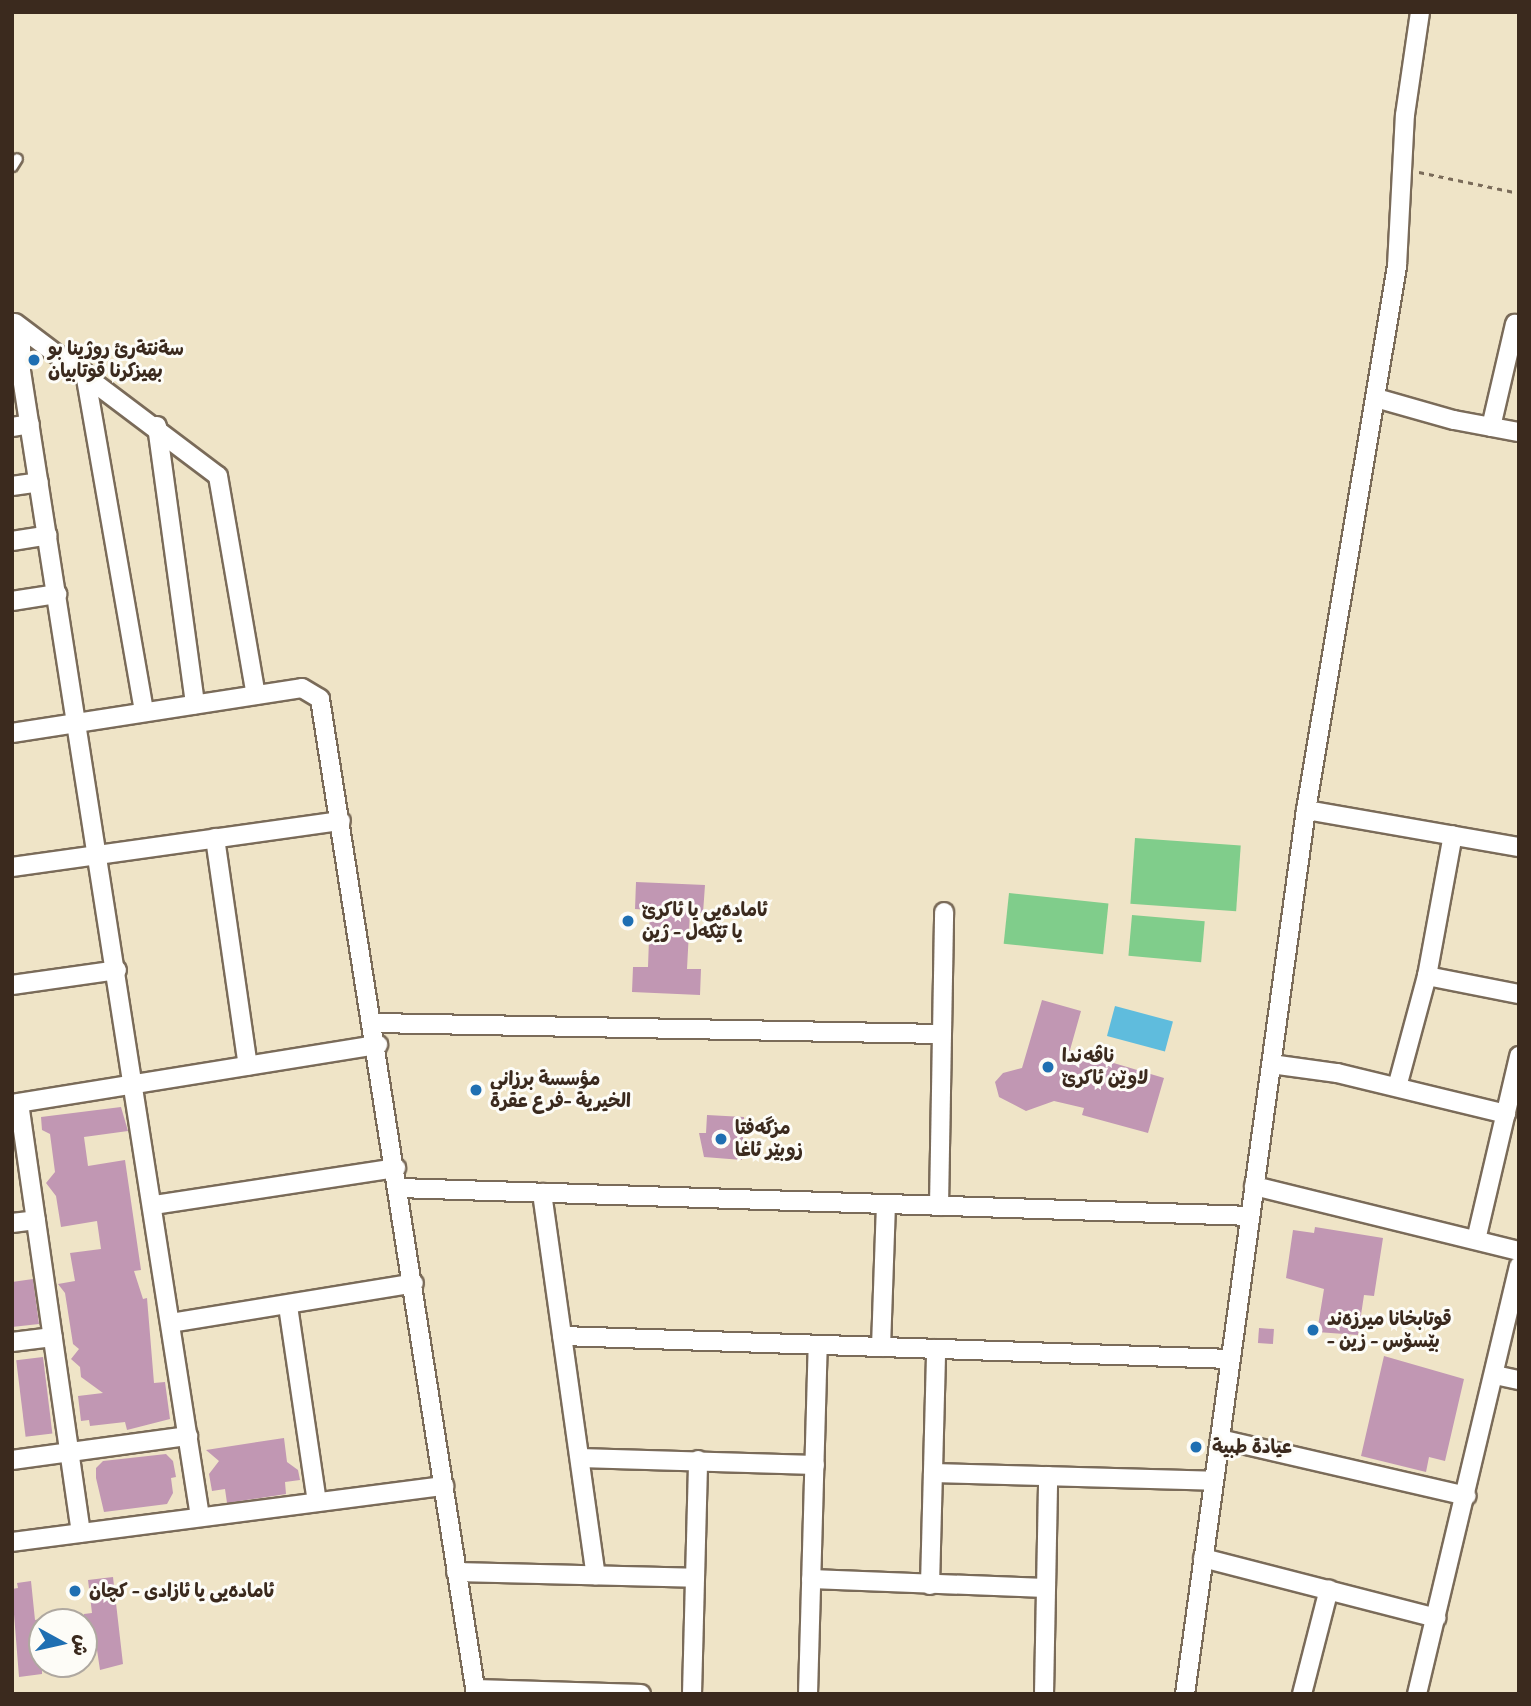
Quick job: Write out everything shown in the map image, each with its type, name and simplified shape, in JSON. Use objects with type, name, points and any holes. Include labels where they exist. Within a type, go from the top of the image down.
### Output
[{"type":"street","points":[[1185,1694],[1306,810],[1397,266],[1405,169],[1405,115],[1420,12]]},
{"type":"street","points":[[17,324],[21,426],[39,482],[136,1084],[200,1517]]},
{"type":"street","points":[[17,324],[208,464],[221,483],[256,695]]},
{"type":"street","points":[[1490,427],[1515,324]]},
{"type":"street","points":[[85,373],[144,712]]},
{"type":"street","points":[[1376,398],[1519,432]]},
{"type":"street","points":[[157,426],[195,704]]},
{"type":"street","points":[[12,486],[39,482]]},
{"type":"street","points":[[12,541],[47,535]]},
{"type":"street","points":[[12,601],[57,594]]},
{"type":"street","points":[[12,733],[302,688],[317,694],[378,1045],[476,1692],[641,1694]]},
{"type":"street","points":[[1306,810],[1519,847]]},
{"type":"street","points":[[12,867],[341,821]]},
{"type":"street","points":[[1397,1087],[1427,976],[1453,835]]},
{"type":"street","points":[[215,838],[248,1066]]},
{"type":"street","points":[[939,1206],[944,912]]},
{"type":"street","points":[[12,985],[117,970]]},
{"type":"street","points":[[1427,976],[1519,994]]},
{"type":"street","points":[[374,1023],[942,1034]]},
{"type":"street","points":[[81,1533],[36,1220],[16,1103],[378,1045]]},
{"type":"street","points":[[1476,1240],[1519,1056]]},
{"type":"street","points":[[1271,1064],[1397,1087],[1506,1114]]},
{"type":"street","points":[[154,1205],[396,1168]]},
{"type":"street","points":[[1254,1186],[1519,1251]]},
{"type":"street","points":[[399,1188],[1250,1216]]},
{"type":"street","points":[[542,1194],[596,1575]]},
{"type":"street","points":[[881,1348],[886,1204]]},
{"type":"street","points":[[12,1223],[36,1220]]},
{"type":"street","points":[[1417,1694],[1467,1496],[1519,1266]]},
{"type":"street","points":[[171,1323],[288,1306],[414,1283]]},
{"type":"street","points":[[288,1306],[317,1502]]},
{"type":"street","points":[[562,1336],[1231,1360]]},
{"type":"street","points":[[12,1342],[53,1337]]},
{"type":"street","points":[[808,1694],[818,1345]]},
{"type":"street","points":[[930,1585],[936,1349]]},
{"type":"street","points":[[1495,1375],[1519,1380]]},
{"type":"street","points":[[12,1460],[188,1436]]},
{"type":"street","points":[[1220,1439],[1467,1496]]},
{"type":"street","points":[[580,1458],[815,1465]]},
{"type":"street","points":[[692,1694],[698,1460]]},
{"type":"street","points":[[933,1473],[1214,1481]]},
{"type":"street","points":[[1044,1694],[1048,1476]]},
{"type":"street","points":[[12,1542],[444,1486]]},
{"type":"street","points":[[1203,1558],[1436,1618]]},
{"type":"street","points":[[456,1572],[695,1578]]},
{"type":"street","points":[[811,1579],[1046,1588]]},
{"type":"street","points":[[1302,1694],[1329,1589]]},
{"type":"path","points":[[1405,169],[1519,193]]},
{"type":"green space","points":[[1135,838],[1241,845],[1236,911],[1130,904]]},
{"type":"green space","points":[[1009,893],[1108,903],[1103,954],[1004,944]]},
{"type":"green space","points":[[1132,915],[1205,921],[1201,962],[1128,956]]},
{"type":"water","points":[[1115,1006],[1173,1022],[1165,1051],[1107,1036]]},
{"type":"building","points":[[636,882],[705,885],[703,913],[690,912],[687,969],[701,969],[700,995],[632,992],[633,967],[648,967],[650,910],[635,909]]},
{"type":"building","name":"ناڤەندا لاوێن ئاکرێ","points":[[1042,1000],[1081,1011],[1070,1050],[1164,1078],[1148,1133],[1082,1115],[1084,1108],[1054,1101],[1026,1111],[999,1097],[995,1082],[1003,1073],[1022,1068]]},
{"type":"building","points":[[121,1107],[128,1131],[84,1137],[88,1166],[125,1160],[141,1270],[134,1271],[143,1299],[147,1298],[154,1383],[165,1382],[170,1419],[127,1430],[125,1422],[90,1426],[89,1420],[81,1421],[78,1396],[103,1393],[81,1377],[80,1367],[71,1359],[79,1349],[73,1344],[65,1293],[58,1284],[75,1281],[70,1253],[101,1249],[97,1221],[61,1227],[56,1196],[46,1183],[55,1172],[50,1134],[42,1130],[41,1117]]},
{"type":"building","name":"مزگەفتا زوبێر ئاغا","points":[[707,1115],[744,1117],[742,1160],[704,1157],[699,1133],[706,1133]]},
{"type":"building","points":[[1315,1227],[1383,1238],[1374,1296],[1364,1295],[1358,1335],[1317,1332],[1324,1289],[1286,1278],[1293,1230],[1314,1233]]},
{"type":"building","points":[[33,1279],[39,1324],[12,1327],[12,1282]]},
{"type":"building","points":[[1259,1328],[1274,1329],[1273,1344],[1258,1343]]},
{"type":"building","points":[[1384,1356],[1464,1379],[1445,1461],[1429,1457],[1426,1472],[1361,1456]]},
{"type":"building","points":[[43,1357],[52,1433],[26,1437],[16,1360]]},
{"type":"building","points":[[284,1438],[287,1462],[298,1470],[300,1480],[285,1482],[286,1494],[227,1503],[225,1489],[212,1491],[209,1474],[219,1461],[206,1450]]},
{"type":"building","points":[[166,1454],[173,1461],[176,1477],[171,1478],[173,1493],[167,1504],[104,1512],[96,1478],[96,1468],[103,1461]]},
{"type":"building","points":[[113,1577],[123,1664],[100,1670],[98,1608],[91,1608],[88,1580]]},
{"type":"building","points":[[31,1581],[34,1608],[28,1608],[28,1676],[19,1677],[12,1589],[18,1588],[17,1583]]},
{"type":"place","name":"سةنتةرئ روژينا بو بهيزكرنا قوتابيان","points":[[34,360]]},
{"type":"place","name":"ئامادەیی یا ئاکرێ یا تێکەل - ژین","points":[[628,921]]},
{"type":"place","name":"ناڤەندا لاوێن ئاکرێ","points":[[1048,1067]]},
{"type":"place","name":"مؤسسة برزانى الخيرية -فرع عقرة","points":[[476,1090]]},
{"type":"place","name":"مزگەفتا زوبێر ئاغا","points":[[721,1139]]},
{"type":"place","name":"قوتابخانا میرزەند - بێسۆس - زین","points":[[1313,1330]]},
{"type":"place","name":"عيادة طبية","points":[[1196,1447]]},
{"type":"place","name":"ئامادەیی یا ئازادی - کچان","points":[[75,1591]]}]
